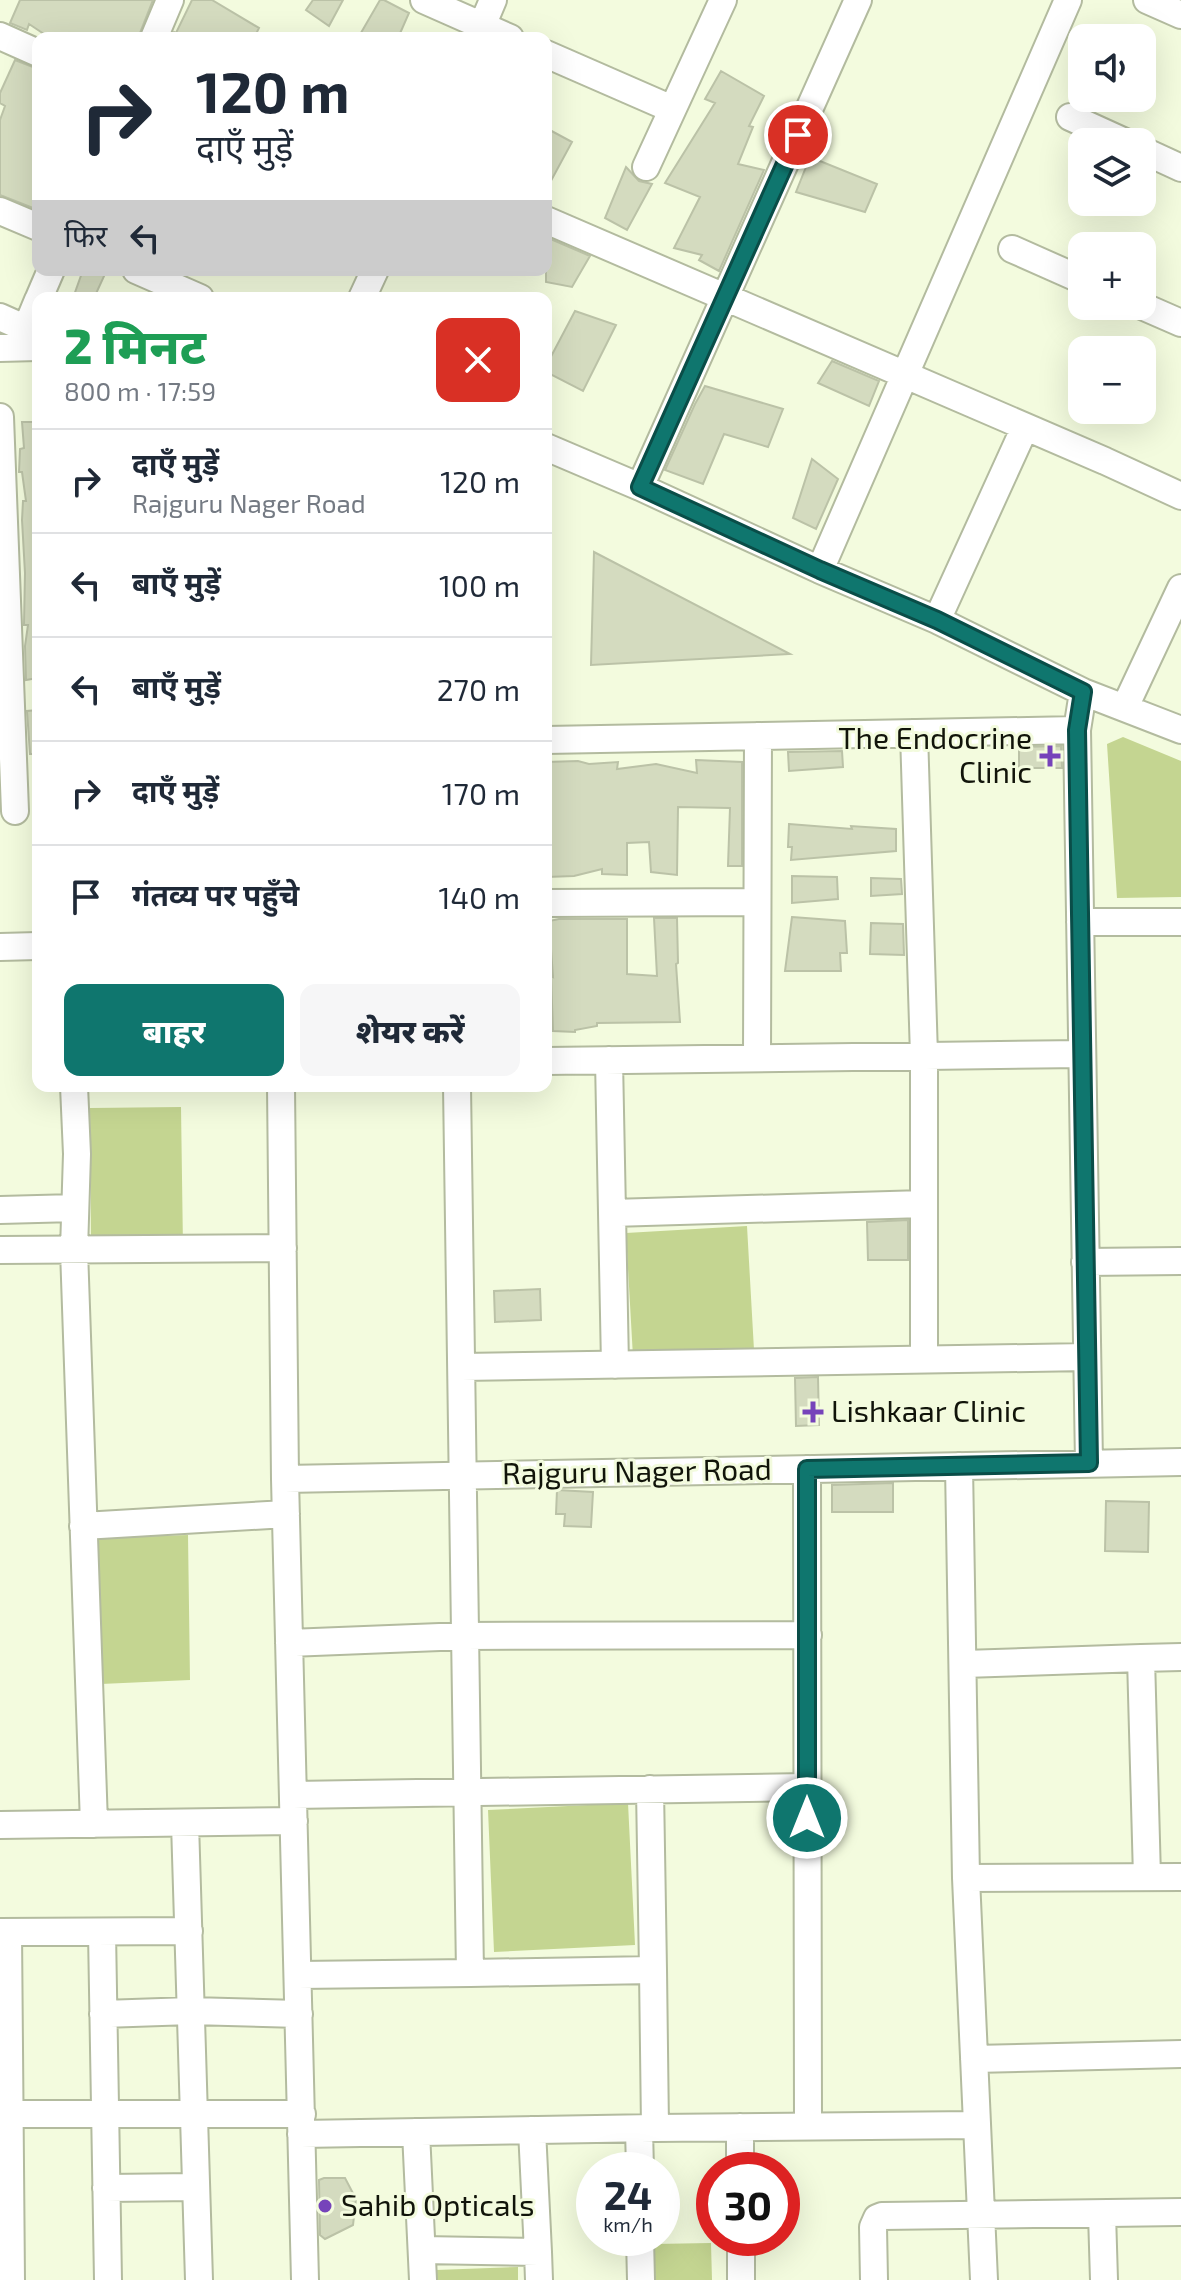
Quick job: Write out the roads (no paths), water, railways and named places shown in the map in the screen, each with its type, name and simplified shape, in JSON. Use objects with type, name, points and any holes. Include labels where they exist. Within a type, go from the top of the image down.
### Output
[{"type":"street","points":[[157,32],[170,0]]},
{"type":"street","points":[[424,0],[479,32],[493,0]]},
{"type":"street","points":[[646,167],[723,0]]},
{"type":"street","points":[[640,487],[858,0]]},
{"type":"street","points":[[820,570],[1068,0]]},
{"type":"street","points":[[1147,0],[1181,15]]},
{"type":"street","points":[[0,36],[32,50]]},
{"type":"street","points":[[552,57],[672,109]]},
{"type":"street","points":[[1070,117],[1094,128]]},
{"type":"street","points":[[1156,156],[1181,168]]},
{"type":"street","points":[[0,211],[32,224]]},
{"type":"street","points":[[552,223],[1181,496]]},
{"type":"street","points":[[1012,249],[1068,274]]},
{"type":"street","points":[[150,276],[186,292]]},
{"type":"street","points":[[1156,312],[1181,323]]},
{"type":"street","points":[[0,317],[32,336]]},
{"type":"street","points":[[0,348],[32,338]]},
{"type":"street","points":[[0,417],[5,684],[18,811]]},
{"type":"street","points":[[937,620],[1025,427]]},
{"type":"street","points":[[552,450],[937,620],[1083,692],[1181,730]]},
{"type":"street","points":[[1125,707],[1181,588]]},
{"type":"street","points":[[1083,692],[1077,730],[1089,1463]]},
{"type":"street","points":[[552,740],[1077,730]]},
{"type":"street","points":[[914,733],[924,1056],[924,1359]]},
{"type":"street","points":[[757,1058],[758,736]]},
{"type":"street","points":[[552,903],[757,902]]},
{"type":"street","points":[[1080,922],[1181,922]]},
{"type":"street","points":[[0,947],[32,946]]},
{"type":"street","points":[[552,1061],[1082,1054]]},
{"type":"street","points":[[609,1060],[615,1365]]},
{"type":"street","points":[[74,1092],[77,1154],[74,1250],[94,1824]]},
{"type":"street","points":[[281,1092],[285,1479],[305,2280]]},
{"type":"street","points":[[457,1092],[470,1973]]},
{"type":"street","points":[[612,1213],[924,1204]]},
{"type":"street","points":[[0,1210],[75,1208]]},
{"type":"street","points":[[0,1250],[283,1248]]},
{"type":"street","points":[[1085,1262],[1181,1261]]},
{"type":"street","points":[[462,1367],[1087,1357]]},
{"type":"street","name":"Rajguru Nager Road","points":[[285,1479],[1181,1462]]},
{"type":"street","points":[[959,1466],[966,1878],[984,2280]]},
{"type":"street","points":[[807,1469],[808,2125]]},
{"type":"street","points":[[83,1526],[286,1514]]},
{"type":"street","points":[[289,1643],[465,1636],[808,1635]]},
{"type":"street","points":[[964,1664],[1181,1657]]},
{"type":"street","points":[[1141,1658],[1147,1877]]},
{"type":"street","points":[[293,1795],[807,1787]]},
{"type":"street","points":[[643,2152],[647,2128],[653,1970],[650,1789]]},
{"type":"street","points":[[0,1825],[294,1821]]},
{"type":"street","points":[[185,1823],[199,2280]]},
{"type":"street","points":[[966,1878],[1181,1877]]},
{"type":"street","points":[[11,2280],[5,2221],[4,1932],[189,1931]]},
{"type":"street","points":[[102,1932],[108,2280]]},
{"type":"street","points":[[298,1975],[653,1970]]},
{"type":"street","points":[[103,2014],[191,2011],[299,2014]]},
{"type":"street","points":[[974,2059],[1181,2054]]},
{"type":"street","points":[[4,2114],[194,2113],[416,2132],[976,2125]]},
{"type":"street","points":[[740,2127],[740,2152]]},
{"type":"street","points":[[532,2130],[539,2280]]},
{"type":"street","points":[[416,2132],[423,2280]]},
{"type":"street","points":[[106,2188],[196,2187]]},
{"type":"street","points":[[874,2280],[873,2227],[877,2218],[882,2216],[1181,2212]]},
{"type":"street","points":[[1102,2214],[1104,2280]]},
{"type":"street","points":[[422,2250],[538,2252]]},
{"type":"street","points":[[640,2256],[641,2280]]},
{"type":"street","points":[[741,2256],[741,2280]]},
{"type":"place","name":"The Endocrine Clinic","points":[[1050,756]]},
{"type":"place","name":"Lishkaar Clinic","points":[[813,1412]]},
{"type":"place","name":"Sahib Opticals","points":[[325,2206]]}]
